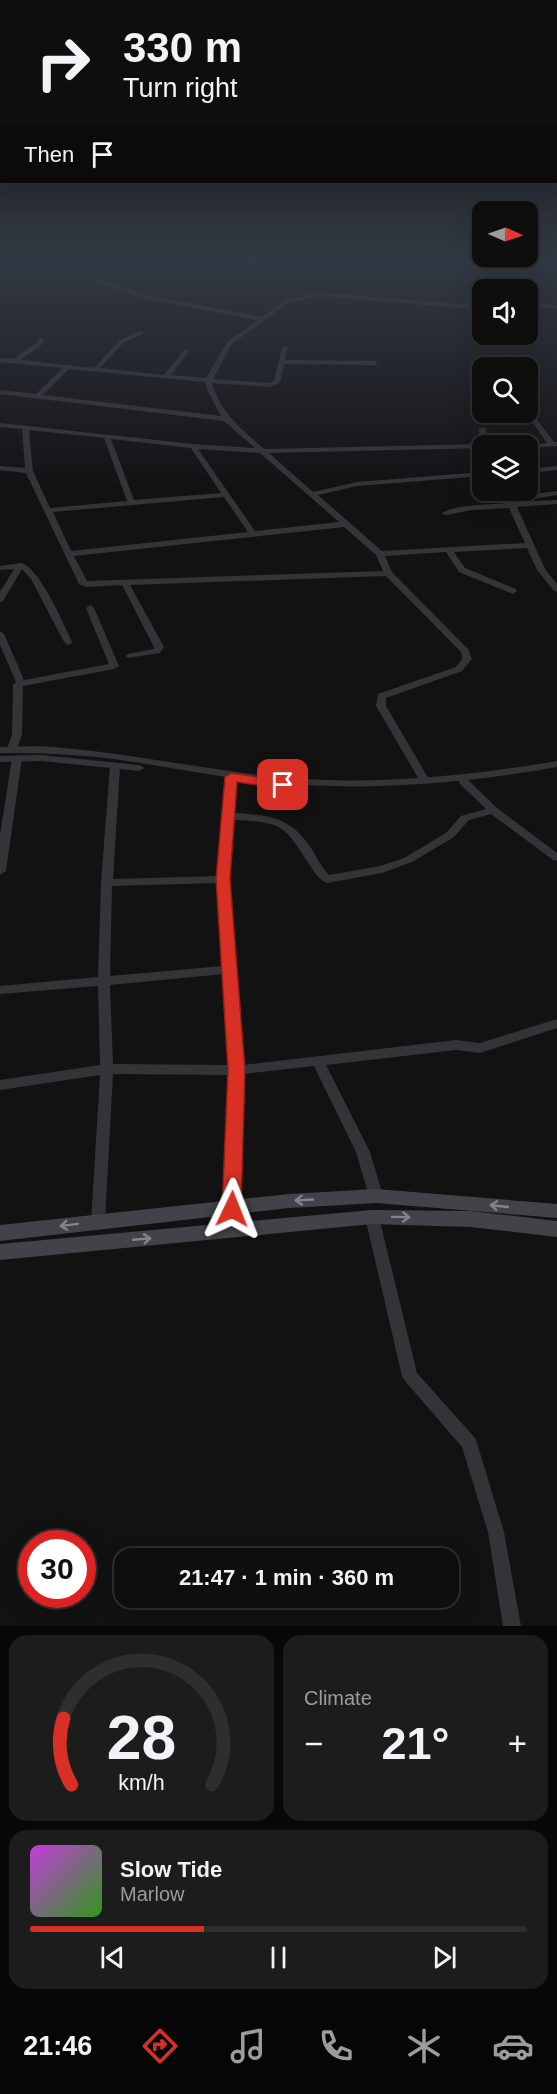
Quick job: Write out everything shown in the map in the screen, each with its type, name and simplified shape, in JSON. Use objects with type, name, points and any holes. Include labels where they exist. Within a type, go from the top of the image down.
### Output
[{"type":"main road","points":[[0,1233],[289,1201],[376,1196],[557,1211]]},
{"type":"main road","points":[[0,1252],[372,1216],[470,1219],[557,1229]]},
{"type":"street","points":[[94,371],[122,341],[134,336]]},
{"type":"street","points":[[239,336],[229,343],[208,381],[211,392],[226,419],[380,554],[388,573],[467,654],[465,665],[459,669],[381,696],[381,706],[424,781]]},
{"type":"street","points":[[14,362],[41,343],[41,339]]},
{"type":"street","points":[[0,360],[166,378],[274,384],[285,348]]},
{"type":"street","points":[[166,378],[186,351]]},
{"type":"street","points":[[282,362],[375,363]]},
{"type":"street","points":[[37,397],[67,368]]},
{"type":"street","points":[[0,392],[226,419]]},
{"type":"street","points":[[537,423],[555,444]]},
{"type":"street","points":[[0,425],[193,446],[264,451],[472,446]]},
{"type":"street","points":[[25,428],[29,471],[50,510],[82,582],[86,584],[388,573]]},
{"type":"street","points":[[482,429],[484,435]]},
{"type":"street","points":[[107,437],[131,502]]},
{"type":"street","points":[[538,445],[555,444]]},
{"type":"street","points":[[193,446],[224,495],[252,533]]},
{"type":"street","points":[[0,468],[29,471]]},
{"type":"street","points":[[538,470],[557,468]]},
{"type":"street","points":[[313,494],[357,484],[472,475]]},
{"type":"street","points":[[446,513],[557,493]]},
{"type":"street","points":[[50,510],[224,495]]},
{"type":"street","points":[[511,503],[557,502]]},
{"type":"street","points":[[511,503],[546,577],[557,588]]},
{"type":"street","points":[[70,554],[346,524]]},
{"type":"street","points":[[380,554],[530,545]]},
{"type":"street","points":[[448,549],[462,570],[513,591]]},
{"type":"street","points":[[0,568],[21,565]]},
{"type":"street","points":[[0,599],[21,565]]},
{"type":"street","points":[[21,565],[35,578],[68,642]]},
{"type":"street","points":[[125,583],[159,647],[157,651],[131,656]]},
{"type":"street","points":[[0,871],[10,752],[17,735],[18,685],[21,682],[113,667],[90,608]]},
{"type":"street","points":[[0,634],[21,682]]},
{"type":"street","points":[[10,752],[115,766],[231,777],[298,787],[378,789],[557,771]]},
{"type":"street","points":[[0,759],[10,752],[94,754],[302,782],[363,784],[424,781],[557,765]]},
{"type":"street","points":[[98,1222],[107,1069],[104,983],[107,883],[115,766]]},
{"type":"street","points":[[231,777],[226,816],[223,879],[237,1070],[232,1209]]},
{"type":"street","points":[[464,782],[493,810],[557,858]]},
{"type":"street","points":[[226,816],[272,819],[289,826],[319,873],[327,879],[382,869],[408,860],[450,836],[465,818],[493,810]]},
{"type":"street","points":[[107,883],[223,879]]},
{"type":"street","points":[[0,990],[104,983],[228,970]]},
{"type":"street","points":[[0,1085],[107,1069],[237,1070],[456,1045],[480,1048],[557,1023]]},
{"type":"street","points":[[318,1062],[363,1152],[376,1196]]},
{"type":"street","points":[[372,1216],[410,1376],[469,1443],[496,1532],[512,1626]]},
{"type":"route","points":[[232,1209],[237,1070],[223,879],[226,816],[231,777],[283,785]]}]
